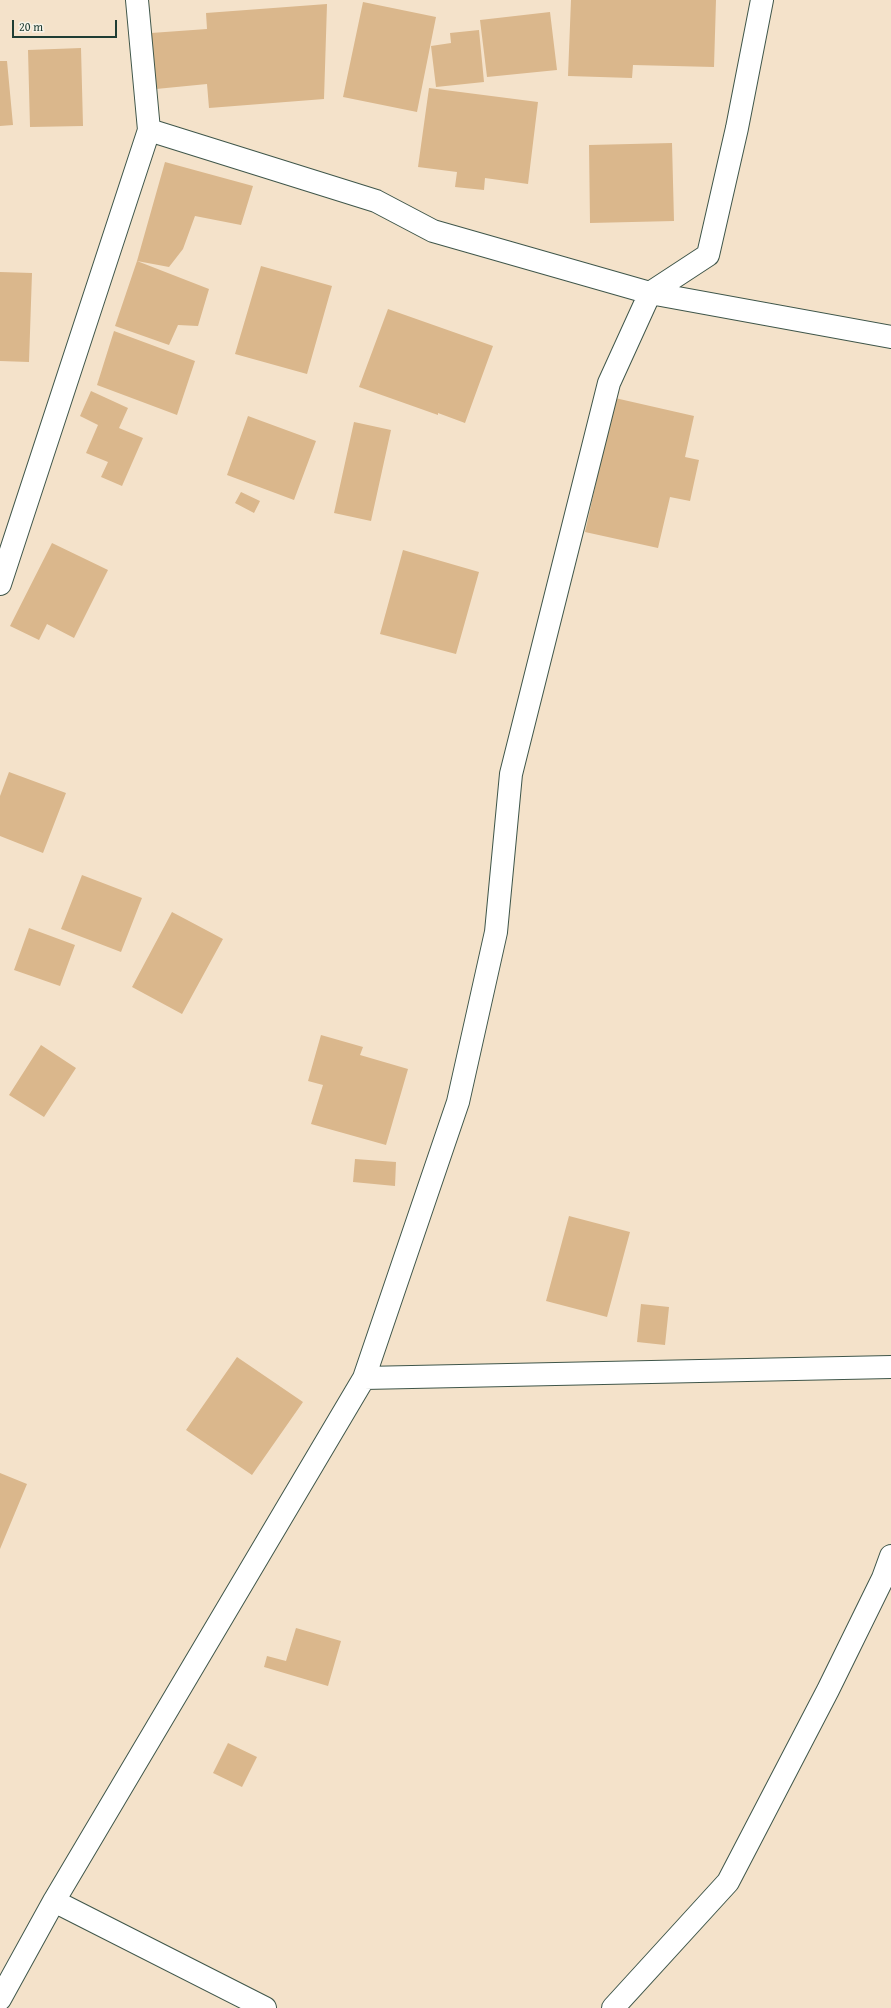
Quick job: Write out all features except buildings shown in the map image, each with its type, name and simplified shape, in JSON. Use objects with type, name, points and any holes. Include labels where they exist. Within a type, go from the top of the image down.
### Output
[{"type":"street","points":[[0,584],[149,130],[137,0]]},
{"type":"street","points":[[0,1999],[54,1901],[364,1378],[458,1102],[496,932],[511,774],[609,383],[650,293],[708,255],[737,128],[762,0]]},
{"type":"street","points":[[149,130],[376,201],[433,231],[650,293],[891,337]]},
{"type":"street","points":[[364,1378],[891,1366]]},
{"type":"street","points":[[614,2008],[728,1882],[835,1676],[883,1578],[891,1556]]},
{"type":"street","points":[[54,1901],[265,2008]]}]
